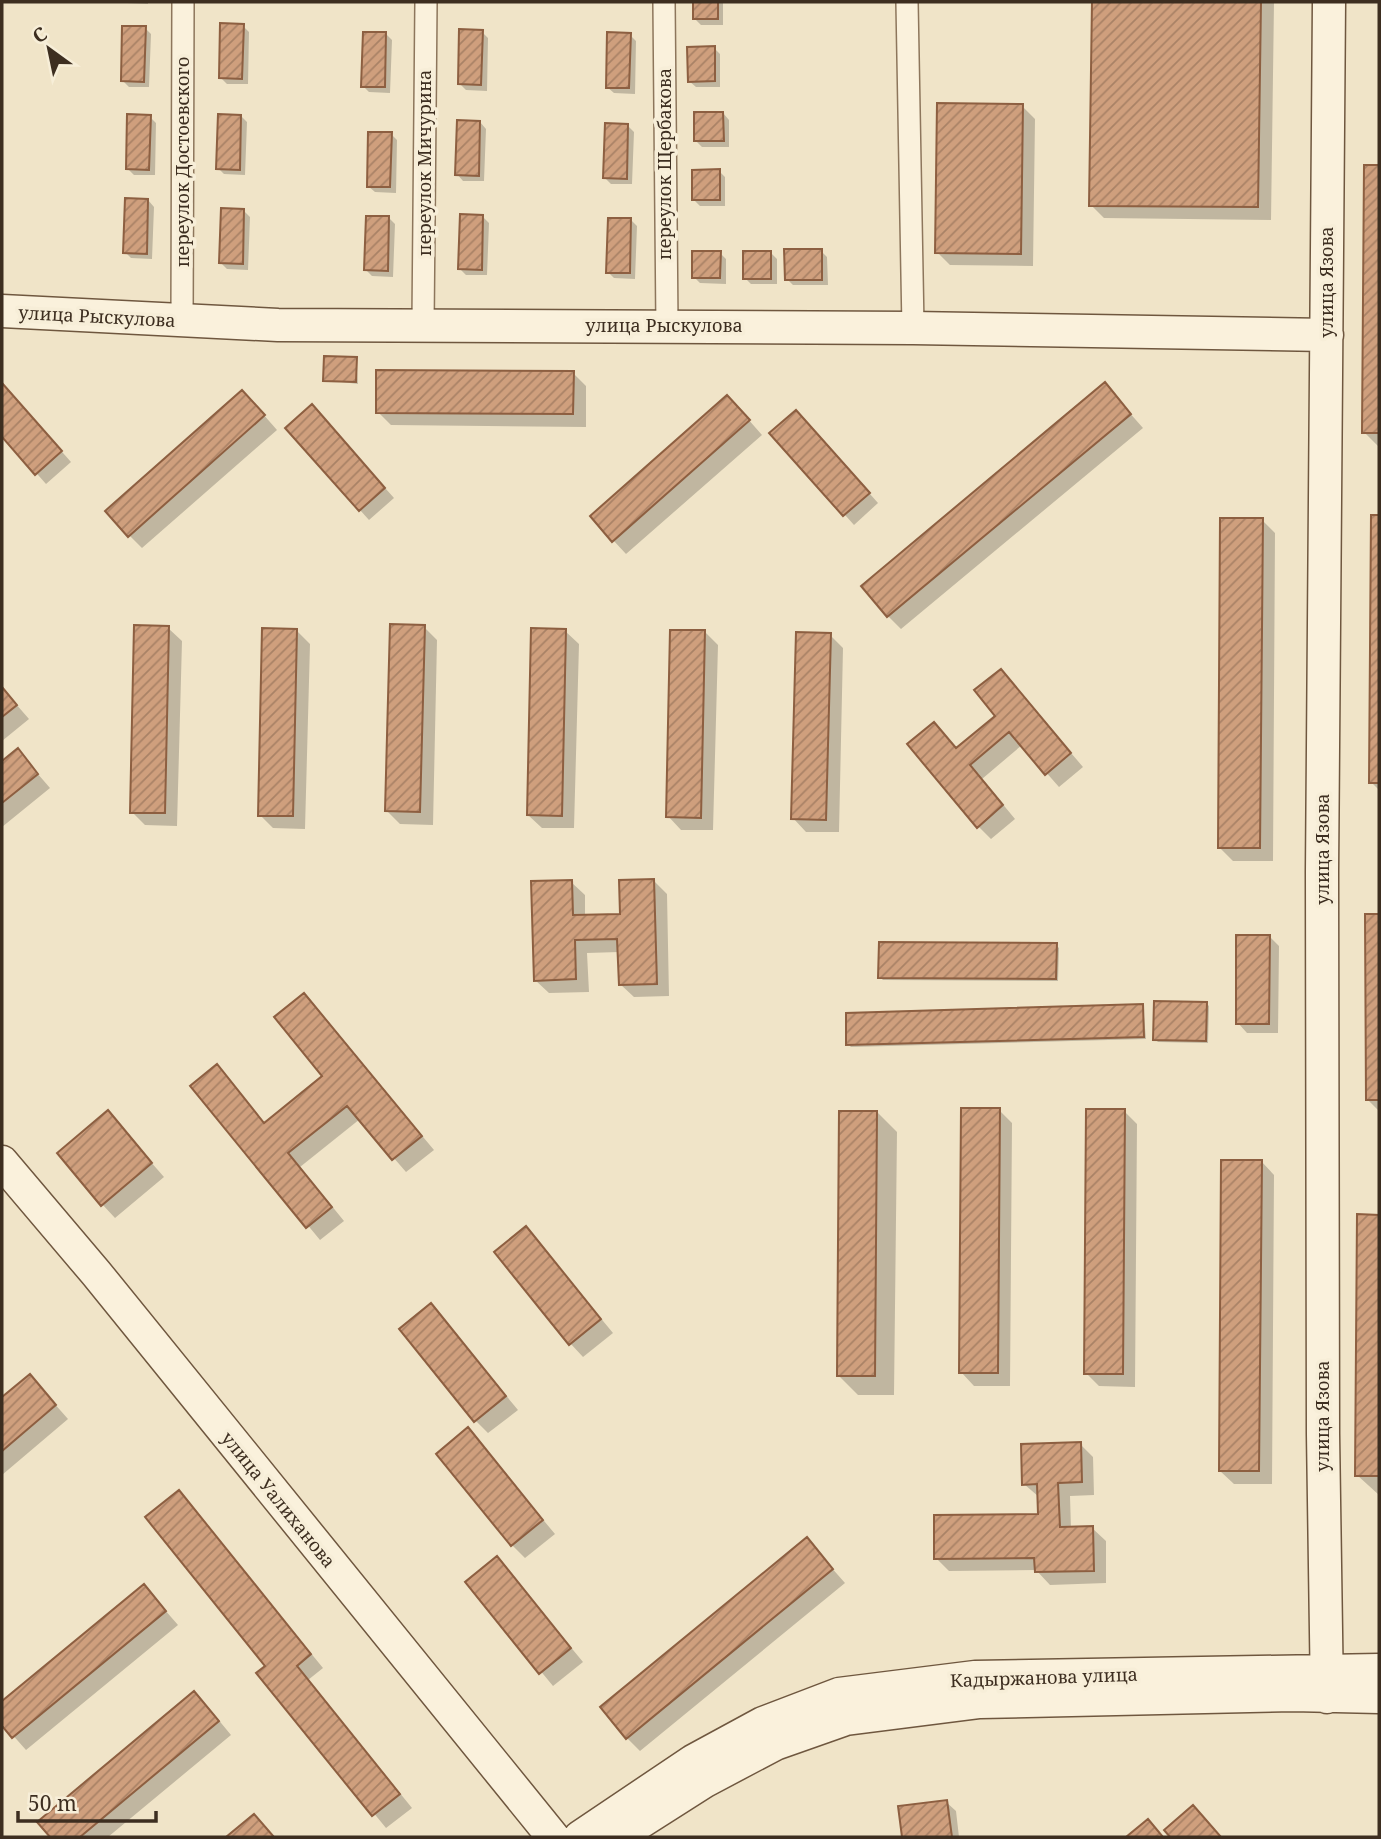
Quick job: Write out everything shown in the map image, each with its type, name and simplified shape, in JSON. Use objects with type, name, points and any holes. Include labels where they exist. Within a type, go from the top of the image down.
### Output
[{"type":"street","name":"переулок Достоевского","points":[[182,321],[183,2]]},
{"type":"street","name":"переулок Мичурина","points":[[423,324],[426,2]]},
{"type":"street","name":"переулок Щербакова","points":[[664,2],[667,326]]},
{"type":"street","points":[[907,2],[913,328]]},
{"type":"street","name":"улица Язова","points":[[1327,1683],[1322,1434],[1322,941],[1329,2]]},
{"type":"street","name":"улица Рыскулова","points":[[2,311],[278,325],[913,328],[1327,335]]},
{"type":"street","name":"улица Уалиханова","points":[[2,1162],[96,1273],[553,1837]]},
{"type":"street","name":"Кадыржанова улица","points":[[617,1837],[705,1781],[775,1744],[846,1719],[980,1702],[1327,1683],[1379,1670]]},
{"type":"street","name":"Кадыржанова улица","points":[[580,1837],[693,1760],[763,1723],[839,1694],[975,1677],[1327,1683],[1379,1698]]},
{"type":"building","points":[[693,2],[718,2],[718,19],[693,19]]},
{"type":"building","points":[[1092,2],[1261,2],[1258,207],[1089,206]]},
{"type":"building","points":[[220,23],[244,24],[242,79],[219,78]]},
{"type":"building","points":[[122,26],[146,26],[144,82],[121,81]]},
{"type":"building","points":[[459,29],[483,30],[481,85],[458,84]]},
{"type":"building","points":[[363,32],[386,32],[385,87],[361,87]]},
{"type":"building","points":[[607,32],[631,33],[629,88],[606,88]]},
{"type":"building","points":[[715,46],[715,81],[688,82],[687,47]]},
{"type":"building","points":[[937,103],[1023,104],[1021,254],[935,253]]},
{"type":"building","points":[[694,112],[723,112],[724,141],[694,141]]},
{"type":"building","points":[[127,114],[151,115],[149,170],[126,169]]},
{"type":"building","points":[[218,114],[241,115],[240,170],[216,169]]},
{"type":"building","points":[[457,120],[480,121],[479,176],[455,175]]},
{"type":"building","points":[[605,123],[628,124],[627,179],[603,178]]},
{"type":"building","points":[[368,132],[392,132],[390,187],[367,187]]},
{"type":"building","points":[[1364,165],[1379,165],[1379,433],[1362,433]]},
{"type":"building","points":[[720,169],[720,200],[692,200],[692,170]]},
{"type":"building","points":[[125,198],[148,199],[147,254],[123,253]]},
{"type":"building","points":[[221,208],[244,209],[243,264],[219,263]]},
{"type":"building","points":[[460,214],[483,215],[482,270],[458,269]]},
{"type":"building","points":[[366,216],[389,216],[388,271],[364,270]]},
{"type":"building","points":[[608,218],[631,218],[630,273],[606,273]]},
{"type":"building","points":[[784,249],[822,249],[822,280],[785,280]]},
{"type":"building","points":[[692,251],[721,251],[720,278],[692,278]]},
{"type":"building","points":[[743,251],[771,251],[771,279],[743,279]]},
{"type":"building","points":[[324,356],[357,357],[356,382],[323,381]]},
{"type":"building","points":[[376,370],[574,371],[573,414],[376,413]]},
{"type":"building","points":[[1105,382],[1131,414],[887,617],[861,586]]},
{"type":"building","points":[[2,383],[62,451],[35,475],[2,437]]},
{"type":"building","points":[[242,390],[265,415],[128,537],[105,511]]},
{"type":"building","points":[[727,395],[750,420],[612,542],[590,516]]},
{"type":"building","points":[[312,404],[385,488],[359,511],[285,428]]},
{"type":"building","points":[[796,410],[870,493],[843,516],[769,433]]},
{"type":"building","points":[[1371,515],[1379,515],[1379,783],[1369,783]]},
{"type":"building","points":[[1220,518],[1263,518],[1260,848],[1218,848]]},
{"type":"building","points":[[390,624],[425,625],[420,812],[385,811]]},
{"type":"building","points":[[134,625],[169,626],[165,813],[130,813]]},
{"type":"building","points":[[262,628],[297,629],[293,816],[258,816]]},
{"type":"building","points":[[531,628],[566,629],[562,816],[527,815]]},
{"type":"building","points":[[670,630],[705,630],[701,818],[666,817]]},
{"type":"building","points":[[796,632],[831,633],[826,820],[791,819]]},
{"type":"building","points":[[1001,669],[1071,753],[1045,775],[1009,732],[970,765],[1003,805],[977,828],[907,744],[934,722],[956,748],[995,716],[974,690]]},
{"type":"building","points":[[2,687],[17,705],[2,717]]},
{"type":"building","points":[[18,748],[38,774],[2,803],[2,761]]},
{"type":"building","points":[[654,879],[657,984],[619,985],[617,939],[575,940],[576,979],[534,981],[531,881],[572,880],[573,915],[620,914],[619,880]]},
{"type":"building","points":[[1365,914],[1379,914],[1379,1100],[1366,1100]]},
{"type":"building","points":[[1236,935],[1270,935],[1269,1024],[1236,1024]]},
{"type":"building","points":[[879,942],[1057,943],[1056,979],[878,978]]},
{"type":"building","points":[[304,993],[422,1136],[392,1160],[347,1106],[288,1153],[332,1207],[306,1228],[190,1086],[217,1064],[264,1123],[322,1076],[274,1017]]},
{"type":"building","points":[[1154,1001],[1207,1002],[1206,1041],[1153,1040]]},
{"type":"building","points":[[1143,1004],[1144,1037],[846,1045],[846,1013]]},
{"type":"building","points":[[961,1108],[1000,1108],[998,1373],[959,1373]]},
{"type":"building","points":[[1086,1109],[1125,1109],[1123,1374],[1084,1374]]},
{"type":"building","points":[[108,1110],[152,1163],[101,1206],[57,1153]]},
{"type":"building","points":[[839,1111],[877,1111],[875,1376],[837,1376]]},
{"type":"building","points":[[1221,1160],[1262,1160],[1259,1471],[1219,1471]]},
{"type":"building","points":[[1357,1214],[1379,1215],[1379,1476],[1355,1476]]},
{"type":"building","points":[[526,1226],[601,1319],[569,1345],[494,1252]]},
{"type":"building","points":[[431,1303],[506,1396],[474,1422],[399,1329]]},
{"type":"building","points":[[30,1374],[56,1405],[2,1451],[2,1397]]},
{"type":"building","points":[[468,1427],[543,1520],[511,1546],[436,1454]]},
{"type":"building","points":[[1081,1442],[1082,1482],[1058,1483],[1060,1527],[1093,1526],[1094,1571],[1035,1572],[1034,1558],[934,1559],[934,1515],[1038,1514],[1037,1484],[1022,1485],[1021,1444]]},
{"type":"building","points":[[179,1490],[311,1654],[297,1666],[400,1794],[372,1816],[256,1673],[265,1666],[145,1517]]},
{"type":"building","points":[[807,1537],[833,1569],[626,1739],[600,1707]]},
{"type":"building","points":[[497,1556],[571,1648],[539,1674],[465,1582]]},
{"type":"building","points":[[144,1584],[166,1611],[12,1738],[2,1726],[2,1701]]},
{"type":"building","points":[[194,1691],[219,1721],[80,1837],[50,1837],[37,1822]]},
{"type":"building","points":[[947,1800],[952,1837],[902,1837],[898,1806]]},
{"type":"building","points":[[1193,1805],[1221,1837],[1170,1837],[1164,1830]]},
{"type":"building","points":[[254,1814],[274,1837],[226,1837]]},
{"type":"building","points":[[1148,1819],[1163,1837],[1126,1837]]}]
